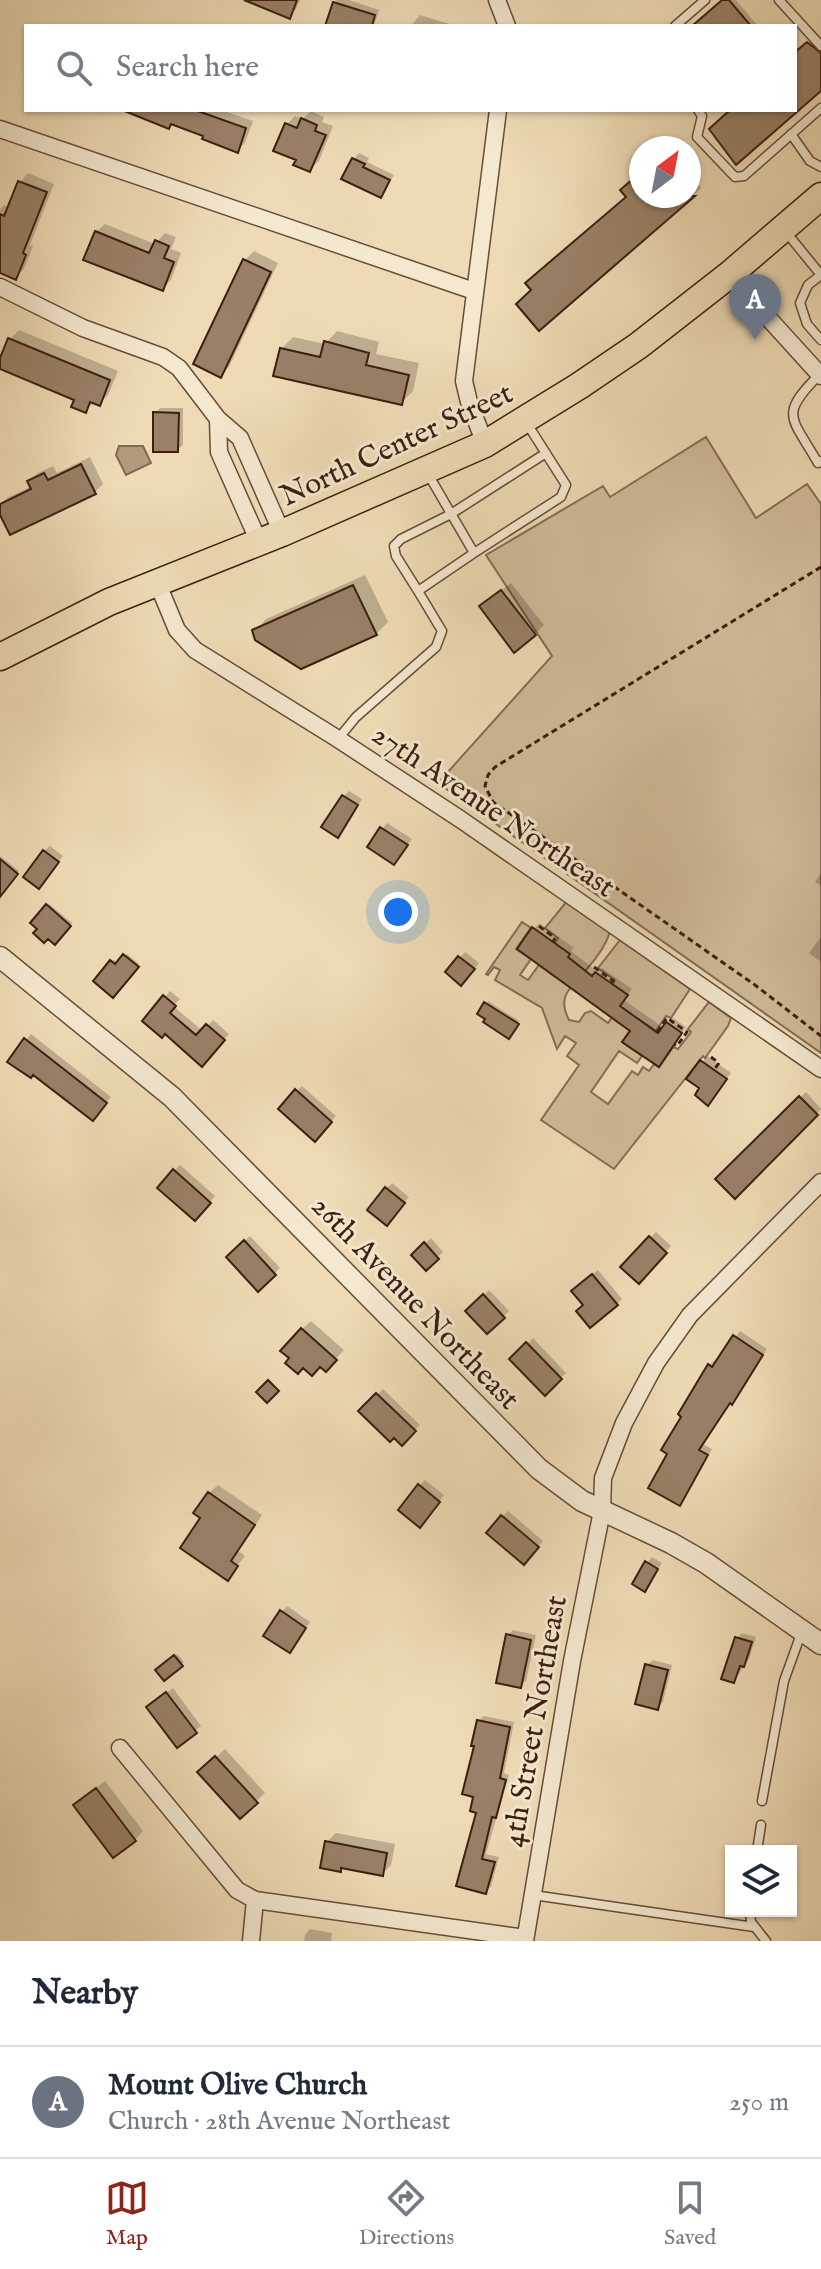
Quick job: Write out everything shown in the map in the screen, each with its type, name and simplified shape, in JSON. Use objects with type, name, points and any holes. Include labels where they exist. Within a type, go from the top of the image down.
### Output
[{"type":"main road","name":"North Center Street","points":[[0,657],[80,615],[485,444],[638,346],[729,275],[821,196]]},
{"type":"street","points":[[497,0],[506,24]]},
{"type":"street","points":[[485,444],[464,381],[498,112]]},
{"type":"street","points":[[0,129],[474,291]]},
{"type":"street","points":[[729,275],[820,375]]},
{"type":"street","points":[[0,287],[83,328],[174,364],[218,419],[240,438],[270,537]]},
{"type":"street","points":[[218,419],[219,452],[270,537]]},
{"type":"street","points":[[219,452],[240,438]]},
{"type":"street","name":"27th Avenue Northeast","points":[[157,582],[177,630],[195,650],[460,819],[821,1069]]},
{"type":"street","name":"26th Avenue Northeast","points":[[0,957],[172,1097],[259,1182],[515,1447],[564,1489],[706,1563],[821,1644]]},
{"type":"street","name":"4th Street Northeast","points":[[525,1940],[572,1661],[602,1511],[603,1478],[624,1423],[656,1363],[690,1315],[821,1182]]},
{"type":"street","points":[[120,1748],[237,1890],[255,1900],[525,1940]]},
{"type":"street","points":[[251,1941],[255,1900]]},
{"type":"lane","points":[[677,24],[705,0]]},
{"type":"lane","points":[[779,0],[821,46]]},
{"type":"lane","points":[[797,33],[804,27]]},
{"type":"lane","points":[[703,112],[697,137],[735,177],[744,176],[821,108]]},
{"type":"lane","points":[[791,134],[810,161],[821,167]]},
{"type":"lane","points":[[783,229],[821,275],[808,285],[800,303],[807,324],[821,340]]},
{"type":"lane","points":[[820,375],[798,396],[792,408],[792,418],[818,463],[821,461]]},
{"type":"lane","points":[[418,591],[561,497],[566,485],[525,420]]},
{"type":"lane","points":[[338,739],[356,717],[436,647],[441,638],[442,631],[396,556],[394,546],[401,539],[451,514],[546,453]]},
{"type":"lane","points":[[426,470],[474,553]]},
{"type":"lane","points":[[762,1801],[784,1681],[802,1631]]},
{"type":"lane","points":[[758,1845],[761,1825]]},
{"type":"lane","points":[[532,1895],[754,1927]]},
{"type":"lane","points":[[752,1917],[754,1927],[766,1941]]},
{"type":"path","points":[[821,567],[495,767],[488,775],[485,786],[493,802],[755,985],[821,1036]]},
{"type":"path","points":[[539,926],[555,938],[553,942]]},
{"type":"path","points":[[594,967],[613,981],[611,983]]},
{"type":"path","points":[[657,1032],[667,1018],[687,1032],[675,1045]]},
{"type":"path","points":[[711,1057],[719,1063],[714,1070]]},
{"type":"shaded area","points":[[706,437],[756,518],[807,484],[821,504],[821,1053],[438,783],[552,656],[486,555],[603,486],[610,497]]},
{"type":"shaded area","points":[[119,446],[143,446],[151,463],[126,475],[116,455]]},
{"type":"shaded area","points":[[567,901],[610,932],[596,957],[567,992],[564,1004],[569,1020],[579,1022],[585,1013],[591,1011],[608,1023],[627,996],[613,985],[615,980],[598,968],[620,940],[690,989],[671,1018],[666,1016],[656,1031],[638,1019],[622,1042],[642,1056],[637,1063],[619,1051],[591,1092],[608,1104],[632,1071],[638,1075],[643,1067],[649,1071],[654,1064],[659,1067],[673,1047],[678,1049],[691,1032],[688,1029],[709,1002],[731,1018],[705,1058],[703,1056],[614,1169],[541,1120],[579,1065],[567,1056],[576,1043],[565,1036],[557,1049],[542,1008],[495,980],[500,970],[494,967],[486,974],[522,922],[531,928],[516,949],[531,959],[520,975],[528,980],[539,965],[554,976],[555,943],[558,938],[545,928]]},
{"type":"building","points":[[244,0],[297,0],[290,19]]},
{"type":"building","points":[[722,0],[729,0],[749,24],[694,24]]},
{"type":"building","points":[[333,2],[375,15],[373,24],[326,24]]},
{"type":"building","points":[[807,42],[821,53],[821,91],[797,112],[797,50]]},
{"type":"building","points":[[127,112],[201,112],[246,128],[238,153],[171,124],[169,129]]},
{"type":"building","points":[[728,112],[797,112],[736,165],[709,129]]},
{"type":"building","points":[[301,118],[317,125],[315,131],[326,135],[310,172],[293,165],[296,160],[273,151],[285,123],[297,128]]},
{"type":"building","points":[[352,158],[390,180],[381,198],[341,179]]},
{"type":"building","points":[[18,181],[47,192],[16,280],[0,273],[0,214],[4,216]]},
{"type":"building","points":[[629,182],[629,208],[681,208],[539,331],[516,304],[531,290],[525,283],[626,197],[620,190]]},
{"type":"building","points":[[95,231],[149,253],[155,240],[169,246],[164,258],[174,262],[163,291],[83,260]]},
{"type":"building","points":[[243,259],[271,272],[221,378],[193,364]]},
{"type":"building","points":[[8,338],[110,380],[100,406],[90,402],[86,413],[71,407],[74,400],[0,369],[0,358]]},
{"type":"building","points":[[324,341],[369,353],[366,365],[409,375],[402,405],[273,376],[280,348],[320,357]]},
{"type":"building","points":[[153,412],[179,413],[178,452],[153,452]]},
{"type":"building","points":[[81,464],[96,494],[10,535],[0,515],[0,504],[31,489],[27,481],[44,473],[48,480]]},
{"type":"building","points":[[353,585],[377,635],[301,669],[255,640],[252,630]]},
{"type":"building","points":[[501,590],[536,635],[514,653],[479,606]]},
{"type":"building","points":[[342,795],[358,805],[338,838],[321,827]]},
{"type":"building","points":[[380,827],[408,845],[394,865],[367,847]]},
{"type":"building","points":[[43,850],[59,862],[39,889],[23,877]]},
{"type":"building","points":[[0,859],[18,874],[0,897]]},
{"type":"building","points":[[46,904],[71,926],[55,945],[48,939],[44,943],[33,933],[37,929],[30,923]]},
{"type":"building","points":[[532,927],[570,954],[568,957],[592,976],[595,972],[628,995],[620,1006],[658,1033],[666,1022],[682,1033],[659,1067],[622,1042],[630,1031],[517,949]]},
{"type":"building","points":[[123,954],[139,967],[113,998],[93,981],[110,960],[115,964]]},
{"type":"building","points":[[458,956],[475,969],[461,986],[445,972]]},
{"type":"building","points":[[163,995],[176,1006],[170,1013],[196,1035],[206,1024],[225,1040],[202,1067],[165,1034],[162,1038],[142,1021]]},
{"type":"building","points":[[484,1002],[519,1024],[509,1039],[483,1022],[485,1019],[477,1014]]},
{"type":"building","points":[[24,1038],[107,1103],[93,1121],[33,1075],[31,1078],[7,1062]]},
{"type":"building","points":[[700,1060],[727,1079],[708,1106],[695,1095],[699,1088],[686,1079]]},
{"type":"building","points":[[295,1089],[332,1122],[315,1142],[278,1109]]},
{"type":"building","points":[[799,1096],[818,1115],[735,1199],[715,1179]]},
{"type":"building","points":[[173,1169],[211,1203],[195,1221],[157,1188]]},
{"type":"building","points":[[385,1187],[405,1203],[387,1226],[367,1210]]},
{"type":"building","points":[[649,1236],[667,1253],[639,1284],[620,1267]]},
{"type":"building","points":[[244,1240],[276,1275],[258,1292],[226,1257]]},
{"type":"building","points":[[424,1242],[439,1259],[426,1271],[411,1255]]},
{"type":"building","points":[[592,1274],[618,1305],[590,1328],[576,1311],[583,1305],[571,1291]]},
{"type":"building","points":[[483,1294],[505,1318],[487,1334],[465,1311]]},
{"type":"building","points":[[301,1328],[337,1360],[326,1372],[320,1367],[312,1376],[303,1368],[298,1374],[285,1363],[289,1358],[280,1351]]},
{"type":"building","points":[[733,1335],[763,1355],[699,1450],[708,1455],[680,1506],[648,1488],[667,1454],[661,1450],[681,1417],[678,1414],[708,1364],[712,1367]]},
{"type":"building","points":[[526,1342],[562,1379],[545,1396],[509,1359]]},
{"type":"building","points":[[268,1380],[279,1391],[267,1403],[256,1392]]},
{"type":"building","points":[[376,1393],[416,1431],[402,1446],[394,1438],[390,1442],[358,1411]]},
{"type":"building","points":[[418,1484],[440,1502],[420,1528],[398,1510]]},
{"type":"building","points":[[208,1492],[255,1525],[231,1561],[238,1566],[228,1581],[180,1548],[200,1518],[193,1513]]},
{"type":"building","points":[[501,1515],[539,1547],[524,1565],[486,1533]]},
{"type":"building","points":[[645,1561],[658,1569],[645,1592],[632,1584]]},
{"type":"building","points":[[280,1610],[306,1628],[290,1653],[263,1636]]},
{"type":"building","points":[[506,1634],[531,1640],[521,1688],[496,1683]]},
{"type":"building","points":[[735,1637],[752,1642],[744,1667],[740,1666],[734,1683],[721,1679]]},
{"type":"building","points":[[174,1655],[183,1666],[164,1681],[155,1670]]},
{"type":"building","points":[[645,1664],[668,1670],[658,1710],[635,1704]]},
{"type":"building","points":[[166,1692],[197,1733],[177,1748],[146,1707]]},
{"type":"building","points":[[477,1720],[510,1727],[500,1778],[506,1780],[496,1818],[492,1817],[482,1859],[495,1862],[486,1894],[456,1886],[476,1813],[470,1811],[473,1797],[462,1794]]},
{"type":"building","points":[[215,1756],[258,1803],[240,1819],[197,1772]]},
{"type":"building","points":[[96,1788],[136,1841],[113,1858],[73,1805]]},
{"type":"building","points":[[325,1841],[387,1853],[383,1876],[341,1868],[341,1872],[320,1868]]},
{"type":"place","name":"Mount Olive Church","points":[[755,340]]}]
